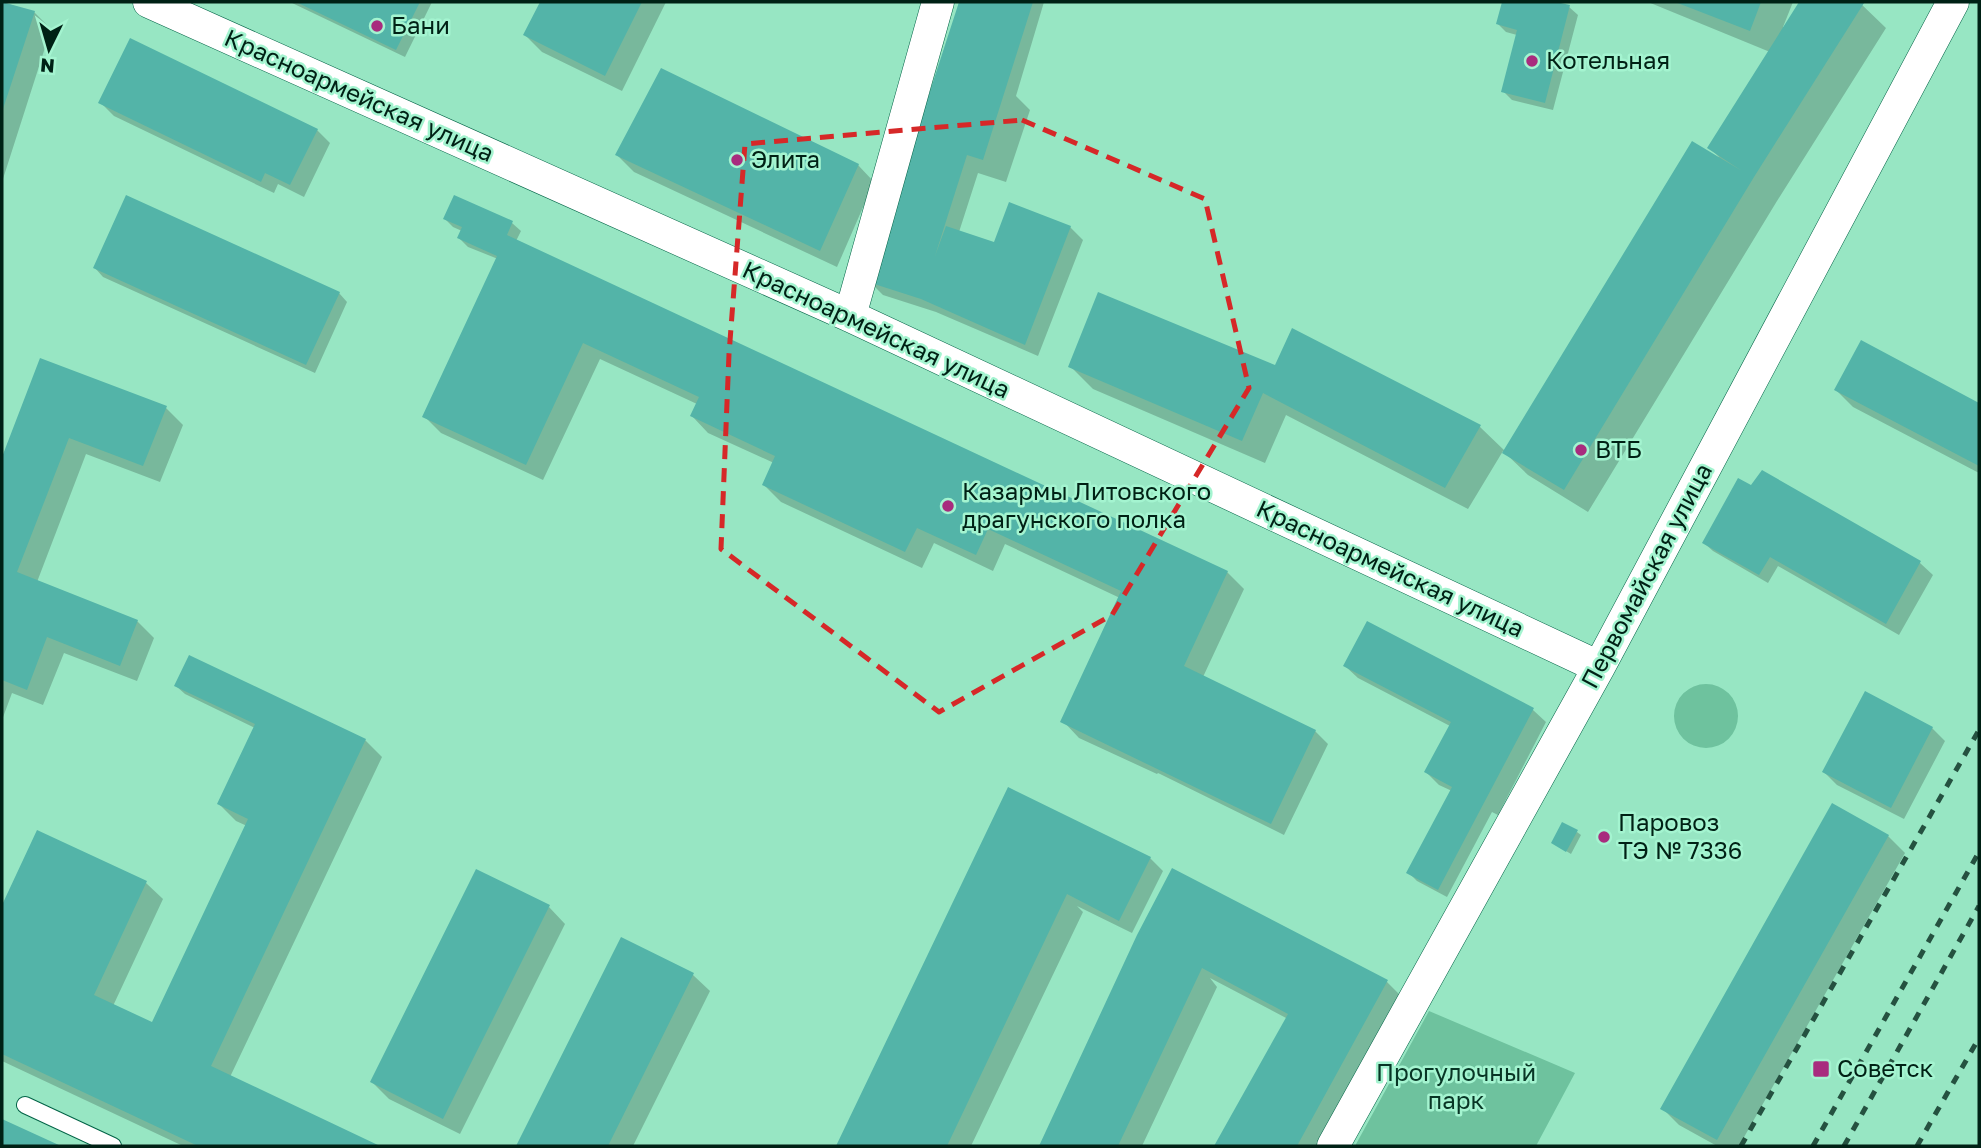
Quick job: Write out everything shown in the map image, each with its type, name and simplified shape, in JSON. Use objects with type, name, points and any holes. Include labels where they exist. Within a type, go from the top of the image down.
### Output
[{"type":"street","name":"Красноармейская улица","points":[[149,2],[850,316],[1599,667]]},
{"type":"street","points":[[850,316],[938,2]]},
{"type":"street","name":"Первомайская улица","points":[[1333,1146],[1599,667],[1945,4]]},
{"type":"lane","points":[[25,1105],[113,1146]]},
{"type":"highlighted area","points":[[1022,120],[1205,199],[1249,388],[1112,615],[939,712],[721,549],[729,354],[745,144]]},
{"type":"green space","points":[[1706,684],[1724,690],[1732,698],[1738,716],[1732,734],[1724,742],[1706,748],[1688,742],[1680,734],[1674,716],[1680,698],[1688,690]]},
{"type":"green space","name":"Прогулочный парк","points":[[1429,1011],[1575,1073],[1536,1146],[1355,1146]]},
{"type":"building","points":[[2,2],[35,11],[2,112]]},
{"type":"building","name":"Бани","points":[[296,2],[420,2],[396,50]]},
{"type":"building","points":[[540,2],[642,2],[605,76],[523,35]]},
{"type":"building","points":[[959,2],[1033,2],[983,160],[967,155],[935,256],[946,226],[994,242],[1009,202],[1071,226],[1025,345],[921,299],[868,282]]},
{"type":"building","name":"Котельная","points":[[1502,2],[1556,2],[1570,5],[1545,103],[1501,92],[1517,30],[1496,24]]},
{"type":"building","points":[[1675,2],[1761,2],[1750,31]]},
{"type":"building","points":[[1799,2],[1864,3],[1754,177],[1564,490],[1502,453],[1692,141],[1742,171],[1707,148]]},
{"type":"building","points":[[130,38],[318,129],[290,185],[265,173],[261,182],[98,103]]},
{"type":"building","name":"Элита","points":[[661,68],[859,164],[820,251],[615,155]]},
{"type":"building","points":[[126,195],[340,292],[306,365],[93,268]]},
{"type":"building","name":"Казармы Литовского драгунского полка","points":[[454,195],[513,221],[507,235],[1228,571],[1184,666],[1316,730],[1271,824],[1060,722],[1121,591],[988,529],[976,555],[917,528],[905,552],[762,485],[775,456],[690,416],[699,397],[583,343],[526,465],[422,417],[497,256],[457,238],[462,227],[443,219]]},
{"type":"building","points":[[1098,292],[1275,365],[1292,328],[1481,425],[1445,488],[1263,393],[1242,441],[1068,367]]},
{"type":"building","points":[[1861,340],[1979,403],[1979,466],[1834,390]]},
{"type":"building","points":[[40,358],[167,406],[143,466],[69,438],[17,572],[138,620],[120,666],[47,637],[27,690],[2,680],[2,457]]},
{"type":"building","points":[[1762,470],[1921,561],[1886,624],[1770,557],[1759,575],[1702,543],[1738,478],[1751,485]]},
{"type":"building","points":[[1367,621],[1534,708],[1438,890],[1406,873],[1452,787],[1424,772],[1451,722],[1343,666]]},
{"type":"building","points":[[189,655],[366,739],[211,1066],[380,1146],[198,1146],[2,1054],[2,905],[37,830],[147,881],[94,995],[152,1022],[248,819],[217,804],[255,724],[174,686]]},
{"type":"building","points":[[1865,691],[1933,727],[1891,808],[1822,772]]},
{"type":"building","points":[[1008,787],[1151,857],[1119,921],[1067,894],[947,1146],[836,1146]]},
{"type":"building","points":[[1832,803],[1889,835],[1717,1140],[1660,1109]]},
{"type":"building","points":[[1562,822],[1578,830],[1566,852],[1551,843]]},
{"type":"building","points":[[1172,868],[1388,980],[1297,1146],[1214,1146],[1288,1014],[1202,968],[1118,1146],[1039,1146],[1137,935]]},
{"type":"building","points":[[476,869],[550,905],[443,1119],[370,1082]]},
{"type":"building","points":[[621,937],[694,973],[608,1146],[516,1146]]},
{"type":"building","points":[[2,1119],[61,1146],[2,1146]]},
{"type":"railway","points":[[1741,1146],[1979,730]]},
{"type":"railway","points":[[1813,1146],[1979,852]]},
{"type":"railway","points":[[1844,1146],[1979,906]]},
{"type":"railway","points":[[1917,1146],[1979,1038]]},
{"type":"place","name":"Бани","points":[[377,26]]},
{"type":"place","name":"Котельная","points":[[1532,61]]},
{"type":"place","name":"Элита","points":[[737,160]]},
{"type":"place","name":"ВТБ","points":[[1581,450]]},
{"type":"place","name":"Казармы Литовского драгунского полка","points":[[948,506]]},
{"type":"place","name":"Паровоз ТЭ № 7336","points":[[1604,837]]},
{"type":"place","name":"Советск","points":[[1821,1069]]}]
